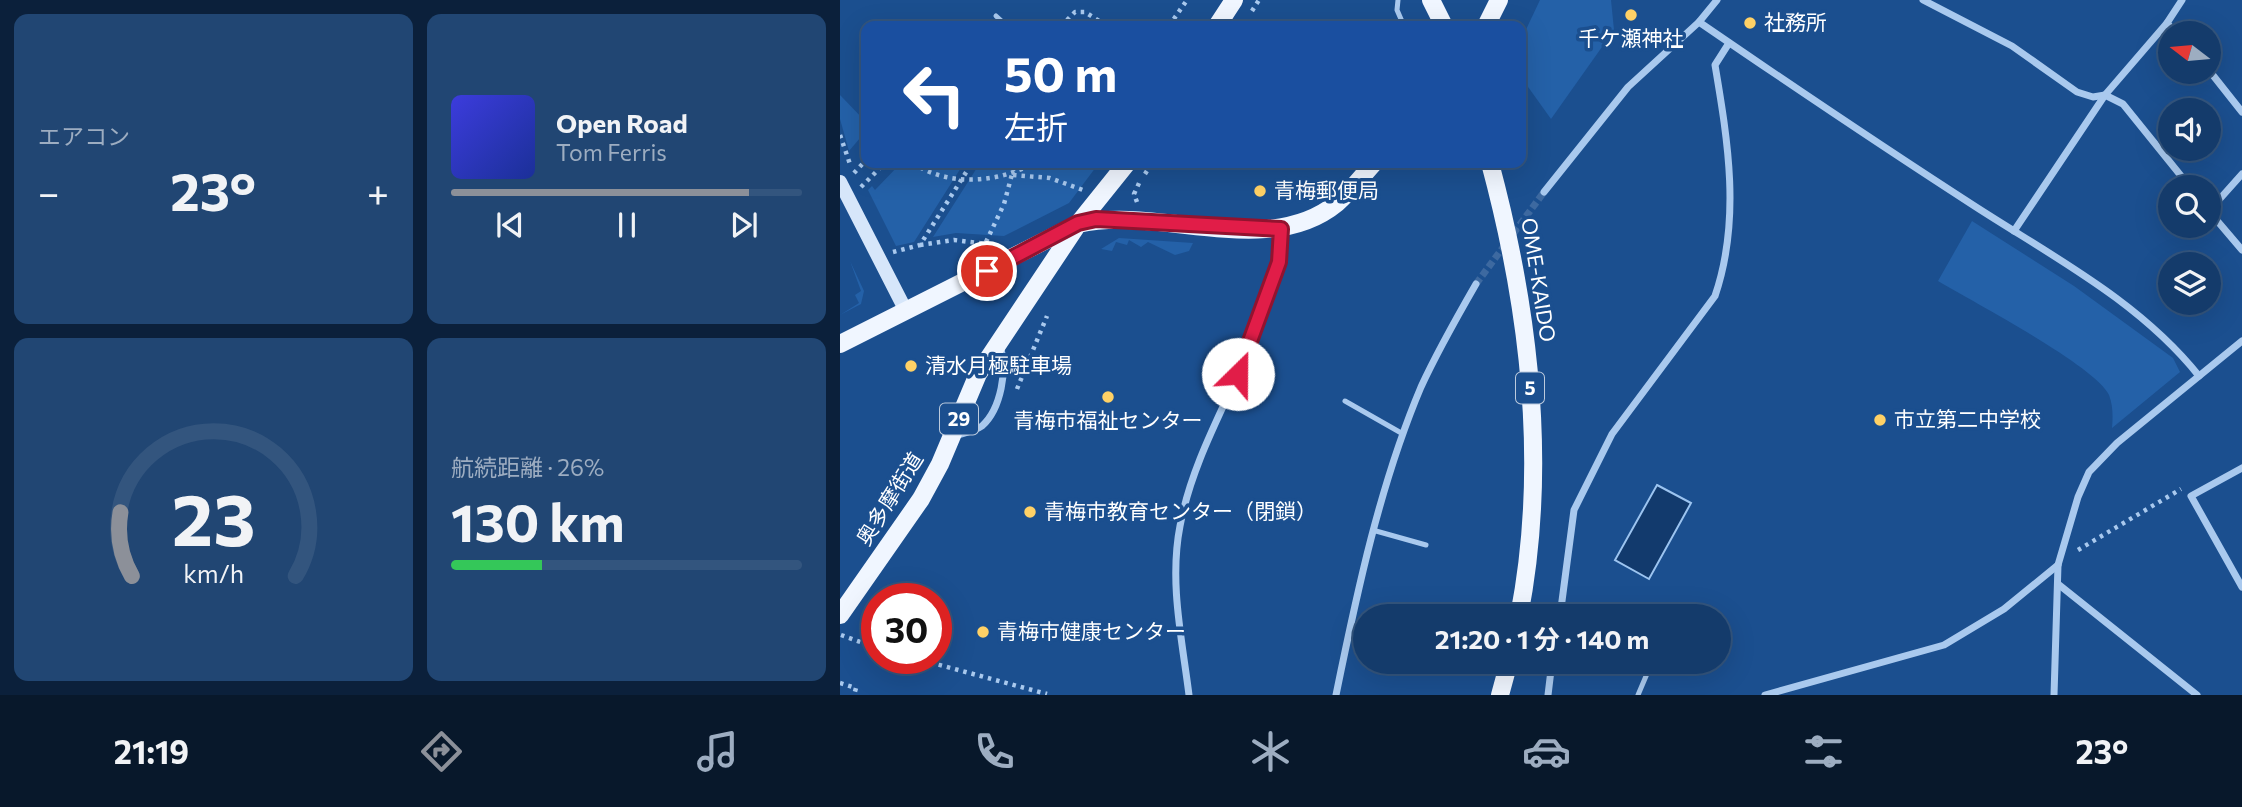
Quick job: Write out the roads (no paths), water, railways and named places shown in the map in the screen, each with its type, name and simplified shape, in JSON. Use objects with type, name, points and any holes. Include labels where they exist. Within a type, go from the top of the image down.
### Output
[{"type":"main road","points":[[1220,21],[1234,0]]},
{"type":"main road","points":[[1431,0],[1442,21]]},
{"type":"main road","points":[[1488,21],[1499,0]]},
{"type":"main road","name":"奥多摩街道","points":[[840,615],[921,499],[952,437],[971,387],[998,342],[1078,223],[1094,208],[1123,168]]},
{"type":"main road","name":"29","points":[[1078,223],[1110,218],[1281,229],[1320,214],[1337,203],[1369,168]]},
{"type":"main road","name":"OME-KAIDO","points":[[1491,168],[1516,272],[1529,370],[1531,499],[1529,545],[1521,604]]},
{"type":"main road","name":"奥多摩街道","points":[[840,344],[1078,223]]},
{"type":"main road","points":[[1500,695],[1505,674]]},
{"type":"street","points":[[1544,192],[1628,87],[1699,22],[1717,0]]},
{"type":"street","points":[[1923,0],[2011,46],[2077,92],[2093,97],[2105,95],[2123,104],[2180,175]]},
{"type":"street","points":[[2168,21],[2182,0]]},
{"type":"street","points":[[1699,22],[1812,101],[2124,302],[2180,352],[2199,376]]},
{"type":"street","points":[[2014,231],[2105,95],[2158,33]]},
{"type":"street","points":[[1562,604],[1574,509],[1612,434],[1715,296],[1720,282],[1731,221],[1730,151],[1714,65],[1729,43]]},
{"type":"street","points":[[2220,84],[2242,112]]},
{"type":"street","points":[[2221,198],[2242,174]]},
{"type":"street","points":[[840,182],[905,311]]},
{"type":"street","points":[[2221,225],[2242,250]]},
{"type":"street","points":[[1189,695],[1174,565],[1180,523],[1196,474],[1271,286],[1279,262],[1281,229]]},
{"type":"street","points":[[1336,695],[1376,531],[1403,435],[1423,384],[1476,284]]},
{"type":"street","points":[[2054,695],[2058,565],[2078,496],[2089,472],[2103,455],[2242,341]]},
{"type":"street","points":[[952,437],[982,425],[994,407],[1005,360],[998,342]]},
{"type":"street","points":[[2242,468],[2192,496],[2242,587]]},
{"type":"street","points":[[1765,695],[1944,646],[2004,609],[2058,565]]},
{"type":"street","points":[[2058,584],[2197,695]]},
{"type":"street","points":[[1548,695],[1551,674]]},
{"type":"lane","points":[[1398,0],[1397,10],[1402,21]]},
{"type":"lane","points":[[996,16],[1002,21]]},
{"type":"lane","points":[[1345,401],[1403,435]]},
{"type":"lane","points":[[1376,531],[1426,545]]},
{"type":"lane","points":[[1638,695],[1647,674]]},
{"type":"tunnel","points":[[1476,284],[1544,192]]},
{"type":"place","name":"千ケ瀬神社","points":[[1631,15]]},
{"type":"place","name":"社務所","points":[[1750,23]]},
{"type":"place","name":"青梅郵便局","points":[[1260,191]]},
{"type":"place","name":"清水月極駐車場","points":[[911,366]]},
{"type":"place","name":"青梅市福祉センター","points":[[1108,397]]},
{"type":"place","name":"市立第二中学校","points":[[1880,420]]},
{"type":"place","name":"青梅市教育センター（閉鎖）","points":[[1030,512]]},
{"type":"place","name":"青梅市健康センター","points":[[983,632]]}]
